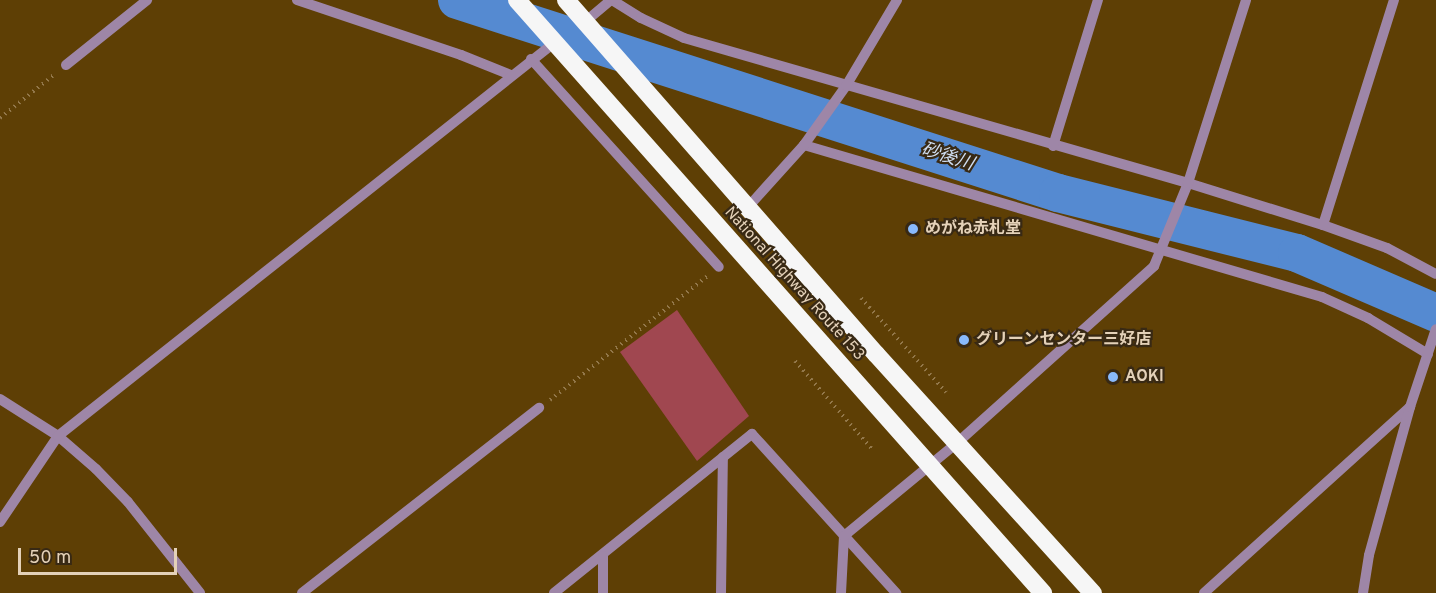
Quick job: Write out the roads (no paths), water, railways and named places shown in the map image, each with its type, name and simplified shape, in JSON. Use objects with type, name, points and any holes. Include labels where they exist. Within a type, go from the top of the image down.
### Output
[{"type":"highway","name":"National Highway Route 153","points":[[517,0],[1043,593]]},
{"type":"highway","name":"National Highway Route 153","points":[[566,0],[957,443],[1093,593]]},
{"type":"street","points":[[66,65],[147,0]]},
{"type":"street","points":[[297,0],[461,55],[511,75]]},
{"type":"street","points":[[586,21],[611,0],[641,18],[684,38],[1188,183],[1323,225],[1387,248],[1436,274]]},
{"type":"street","points":[[749,206],[804,145],[846,86],[897,0]]},
{"type":"street","points":[[1053,146],[1098,0]]},
{"type":"street","points":[[841,593],[844,536],[957,443],[1154,266],[1188,183],[1246,0]]},
{"type":"street","points":[[1323,225],[1394,0]]},
{"type":"street","points":[[0,522],[58,436],[554,43]]},
{"type":"street","points":[[531,59],[719,267]]},
{"type":"street","points":[[804,145],[1322,297],[1429,350]]},
{"type":"street","points":[[1363,593],[1369,555],[1410,407],[1436,329]]},
{"type":"street","points":[[0,399],[58,436],[128,502],[200,593]]},
{"type":"street","points":[[1204,593],[1410,407]]},
{"type":"street","points":[[302,593],[539,408]]},
{"type":"street","points":[[554,593],[603,556],[752,434],[896,593]]},
{"type":"street","points":[[721,593],[723,457]]},
{"type":"street","points":[[603,556],[603,593]]},
{"type":"waterway","name":"砂後川","points":[[457,0],[1058,193],[1297,253],[1436,313]]},
{"type":"place","name":"めがね赤札堂","points":[[913,229]]},
{"type":"place","name":"グリーンセンター三好店","points":[[964,340]]},
{"type":"place","name":"AOKI","points":[[1113,377]]}]
